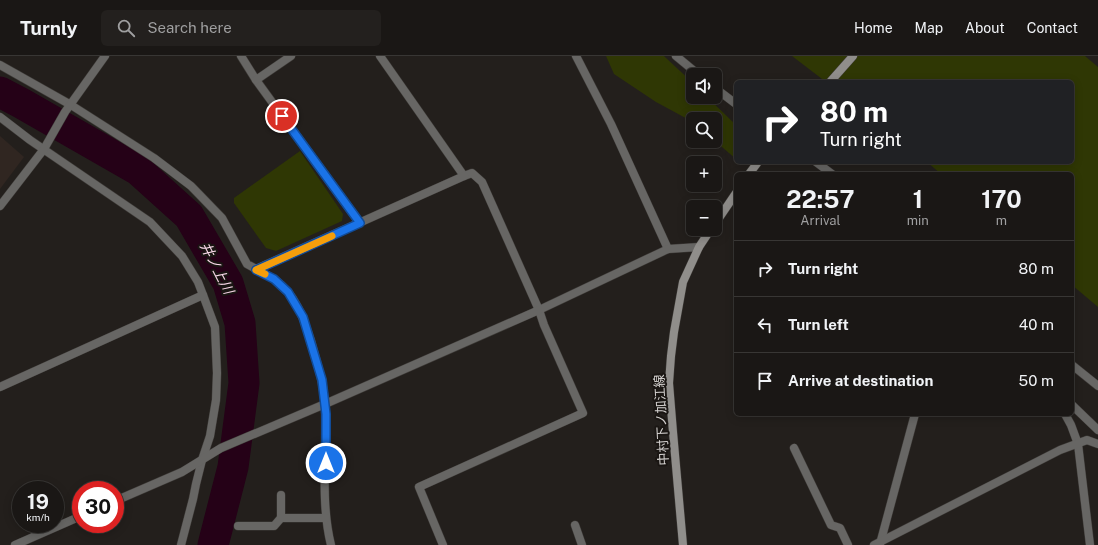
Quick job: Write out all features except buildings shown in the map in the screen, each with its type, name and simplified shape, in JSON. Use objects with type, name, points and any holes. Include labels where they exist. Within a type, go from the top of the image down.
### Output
[{"type":"main road","points":[[832,80],[853,56]]},
{"type":"main road","points":[[722,214],[734,196]]},
{"type":"main road","name":"中村下ノ加江線","points":[[684,545],[669,383],[674,332],[684,282],[699,247],[707,236]]},
{"type":"street","points":[[0,206],[46,146],[65,112],[105,56]]},
{"type":"street","points":[[241,56],[256,80],[360,223]]},
{"type":"street","points":[[256,80],[291,56]]},
{"type":"street","points":[[380,56],[464,176]]},
{"type":"street","points":[[576,56],[611,124],[668,249]]},
{"type":"street","points":[[676,56],[690,68]]},
{"type":"street","points":[[0,65],[71,105],[154,158],[190,186],[222,218],[247,264],[274,279],[288,292],[303,317],[322,380],[325,404],[325,503],[327,530],[331,545]]},
{"type":"street","points":[[722,93],[734,102]]},
{"type":"street","points":[[0,118],[30,140],[46,146],[150,222],[182,256],[198,282],[215,327],[217,373],[216,400],[208,444],[202,460],[182,545]]},
{"type":"street","points":[[819,164],[829,172]]},
{"type":"street","points":[[256,270],[464,176],[472,173],[482,182],[583,413],[419,487],[443,545]]},
{"type":"street","points":[[124,497],[182,472],[221,448],[539,310],[668,249],[699,247]]},
{"type":"street","points":[[0,387],[203,295]]},
{"type":"street","points":[[1074,367],[1098,386]]},
{"type":"street","points":[[1074,407],[1098,430]]},
{"type":"street","points":[[878,544],[914,416]]},
{"type":"street","points":[[1066,416],[1078,444],[1090,545]]},
{"type":"street","points":[[878,544],[1060,450],[1087,440],[1098,444]]},
{"type":"street","points":[[794,448],[831,525],[840,528],[848,545]]},
{"type":"street","points":[[238,526],[274,526],[281,518],[281,495]]},
{"type":"street","points":[[281,518],[326,518]]},
{"type":"street","points":[[15,545],[72,520]]},
{"type":"street","points":[[575,525],[582,545]]},
{"type":"shaded area","points":[[0,136],[24,157],[0,189]]},
{"type":"green space","points":[[606,56],[664,56],[686,76],[686,104],[714,104],[734,123],[734,157],[722,147],[722,112],[686,112],[686,118],[656,102],[614,74]]},
{"type":"green space","points":[[792,56],[1085,56],[1098,67],[1098,307],[1074,287],[1074,172],[939,172],[929,164],[1074,164],[1074,80],[823,80]]},
{"type":"green space","points":[[300,151],[343,214],[342,221],[276,251],[266,248],[234,203],[234,198]]},
{"type":"waterway","name":"井ノ上川","points":[[0,92],[138,170],[189,216],[228,283],[240,323],[244,383],[233,467],[213,545]]},
{"type":"slow traffic","points":[[265,274],[256,270],[332,236]]},
{"type":"route","points":[[282,116],[360,223],[256,270],[274,279],[288,292],[303,317],[322,380],[326,414],[326,463]]}]
